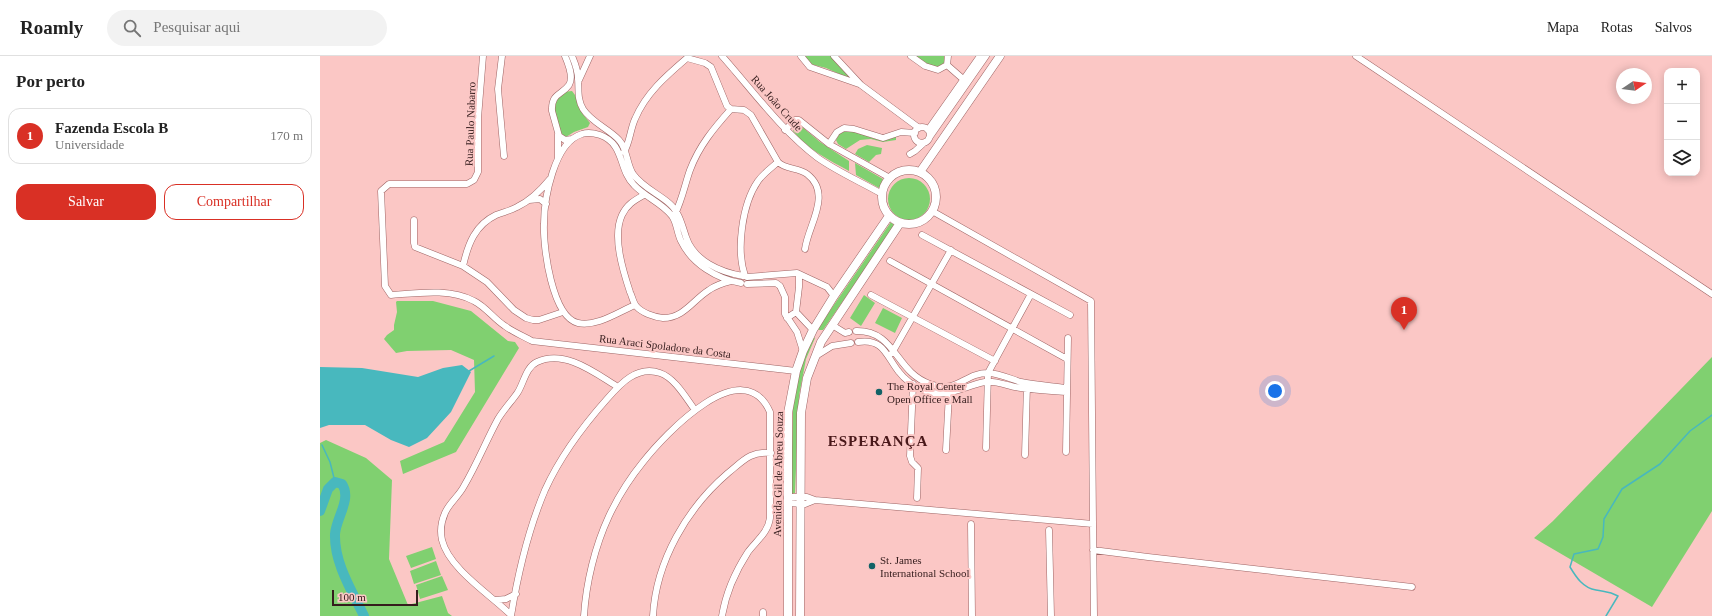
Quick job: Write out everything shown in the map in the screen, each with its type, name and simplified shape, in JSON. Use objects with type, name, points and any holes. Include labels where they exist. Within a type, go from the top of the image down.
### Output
[{"type":"street","name":"Rua Paulo Nabarro","points":[[483,56],[478,118],[478,172],[474,180],[467,184],[389,184],[381,192],[385,286],[392,295],[435,293],[456,294],[474,300],[492,314],[504,326],[532,341]]},
{"type":"street","points":[[502,56],[498,89],[504,156]]},
{"type":"street","points":[[558,162],[558,134],[552,106],[555,97],[569,84],[571,80],[565,56]]},
{"type":"street","points":[[572,56],[578,80],[579,99],[583,110],[620,141],[625,172],[629,179],[644,195],[666,210],[673,218],[680,239],[691,256],[710,272],[731,281],[744,284],[778,284],[785,297],[785,312],[787,318],[797,332],[803,351]]},
{"type":"street","points":[[575,65],[590,56]]},
{"type":"street","points":[[578,80],[590,56]]},
{"type":"street","name":"Rua João Crude","points":[[722,56],[785,130],[819,159],[882,194]]},
{"type":"street","points":[[801,56],[810,67],[850,78]]},
{"type":"street","points":[[834,56],[850,78],[916,133],[918,141],[927,140]]},
{"type":"street","points":[[911,56],[916,61],[934,70],[941,70],[947,65],[948,56]]},
{"type":"street","points":[[927,140],[928,130],[980,56]]},
{"type":"street","points":[[910,154],[927,140],[986,56]]},
{"type":"street","points":[[920,172],[1000,56]]},
{"type":"street","points":[[1356,56],[1712,294]]},
{"type":"street","points":[[623,153],[634,122],[646,98],[662,80],[686,57],[705,63],[711,67],[727,106],[731,109],[744,110],[751,115],[778,162],[783,166],[801,170],[807,174],[817,189],[818,206],[806,240],[805,249]]},
{"type":"street","points":[[947,65],[964,79]]},
{"type":"street","points":[[564,89],[572,88],[578,91]]},
{"type":"street","points":[[673,218],[690,168],[698,151],[713,129],[731,109]]},
{"type":"street","points":[[591,132],[593,119]]},
{"type":"street","points":[[785,130],[797,120],[829,144],[890,178]]},
{"type":"street","points":[[908,141],[924,127],[928,130]]},
{"type":"street","points":[[829,144],[837,132],[843,128],[851,128],[883,138],[901,132],[916,133]]},
{"type":"street","points":[[635,305],[603,320],[591,323],[576,322],[563,312],[554,290],[545,248],[544,225],[546,204],[551,178],[562,151],[572,139],[582,133],[591,132],[604,136],[610,140],[623,153],[635,177],[670,204],[676,211],[686,238],[700,257],[720,270],[745,276],[799,274],[827,286],[834,296]]},
{"type":"street","points":[[558,134],[562,140],[572,139]]},
{"type":"street","points":[[744,284],[749,282],[745,276],[742,266],[741,242],[748,204],[759,180],[778,162]]},
{"type":"street","points":[[904,170],[920,172],[930,180],[936,191],[937,199],[932,211],[924,220],[916,224],[900,223],[889,216],[885,209],[882,194],[886,182],[897,173],[904,170]]},
{"type":"street","points":[[463,266],[470,242],[483,224],[496,215],[518,207],[527,201],[551,178]]},
{"type":"street","points":[[644,195],[637,198],[627,206],[619,226],[621,262],[635,305],[644,312],[656,317],[675,316],[685,310],[710,289],[745,276]]},
{"type":"street","points":[[527,201],[540,199],[546,204]]},
{"type":"street","points":[[932,211],[1090,301],[1094,616]]},
{"type":"street","name":"Avenida Gil de Abreu Souza","points":[[788,616],[788,413],[796,371],[813,330],[834,296],[889,216]]},
{"type":"street","points":[[414,220],[415,247],[463,266],[487,282],[514,310],[526,318],[539,320],[563,312]]},
{"type":"street","name":"Avenida Gil de Abreu Souza","points":[[800,616],[801,413],[807,378],[814,356],[821,342],[900,223]]},
{"type":"street","points":[[922,235],[1070,315]]},
{"type":"street","points":[[890,356],[933,284],[951,250]]},
{"type":"street","points":[[890,260],[1067,359]]},
{"type":"street","points":[[787,318],[796,312],[800,287],[799,274]]},
{"type":"street","points":[[986,448],[988,373],[1031,294]]},
{"type":"street","points":[[871,295],[995,361]]},
{"type":"street","points":[[796,312],[813,330],[817,337],[813,350],[814,356],[832,346],[851,343]]},
{"type":"street","points":[[832,325],[845,333],[849,332]]},
{"type":"street","points":[[856,331],[872,333],[884,340],[894,350],[909,371],[923,382],[932,385],[951,387],[970,378],[988,373],[1027,386]]},
{"type":"street","points":[[1066,452],[1068,338]]},
{"type":"street","name":"Rua Araci Spoladore da Costa","points":[[532,341],[796,371]]},
{"type":"street","points":[[858,342],[866,341],[875,343],[890,356],[898,371],[913,384],[933,393],[949,394],[974,384],[987,382],[1066,390]]},
{"type":"street","points":[[511,616],[496,600],[473,581],[455,562],[445,548],[441,530],[445,512],[464,487],[500,417],[518,391],[531,366],[543,360],[562,359],[578,363],[618,387]]},
{"type":"street","points":[[511,616],[526,545],[546,489],[576,438],[596,411],[618,387],[630,377],[639,372],[648,371],[660,373],[674,382],[695,410]]},
{"type":"street","points":[[913,384],[910,456],[912,462],[918,468],[917,498]]},
{"type":"street","points":[[1025,455],[1027,386]]},
{"type":"street","points":[[584,616],[594,559],[609,516],[634,474],[660,443],[695,410],[717,396],[732,390],[749,390],[754,392],[768,407],[771,418],[769,524],[735,575],[726,596],[722,616]]},
{"type":"street","points":[[946,450],[949,394]]},
{"type":"street","points":[[653,616],[656,595],[666,559],[676,538],[697,506],[718,482],[747,458],[758,452],[771,453]]},
{"type":"street","points":[[788,500],[800,500],[809,503],[815,500],[1093,524]]},
{"type":"street","points":[[971,524],[972,616]]},
{"type":"street","points":[[1049,530],[1051,616]]},
{"type":"street","points":[[1093,550],[1412,587]]},
{"type":"street","points":[[496,600],[506,599],[516,594]]},
{"type":"green space","points":[[803,56],[832,56],[849,76],[848,78],[826,68],[810,64]]},
{"type":"green space","points":[[914,56],[944,56],[944,63],[938,67],[931,66]]},
{"type":"green space","points":[[572,91],[582,113],[590,123],[588,127],[574,132],[566,137],[560,134],[555,114],[555,107],[559,96]]},
{"type":"green space","points":[[797,124],[820,142],[849,161],[849,171],[819,154],[805,143],[793,131],[793,127]]},
{"type":"green space","points":[[845,131],[859,133],[876,139],[888,139],[896,136],[896,140],[883,142],[871,139],[860,140],[846,149],[838,144],[836,140],[839,134]]},
{"type":"green space","points":[[867,145],[882,148],[881,154],[876,155],[869,162],[855,154],[858,149]]},
{"type":"green space","points":[[855,163],[883,179],[879,188],[856,175]]},
{"type":"green space","points":[[905,178],[913,178],[921,181],[927,187],[930,199],[927,211],[921,217],[913,220],[905,220],[897,217],[891,211],[888,203],[888,195],[891,187],[897,181]]},
{"type":"green space","points":[[891,222],[894,225],[892,230],[823,330],[819,330],[818,328]]},
{"type":"green space","points":[[864,295],[875,303],[861,326],[850,318]]},
{"type":"green space","points":[[397,301],[433,301],[471,311],[508,341],[515,342],[519,348],[456,452],[403,474],[400,461],[444,442],[475,392],[474,360],[451,350],[407,351],[396,353],[384,339],[394,330]]},
{"type":"green space","points":[[883,308],[902,318],[895,333],[875,323]]},
{"type":"green space","points":[[813,337],[815,338],[806,359],[799,396],[795,493],[791,494],[793,408],[800,369]]},
{"type":"green space","points":[[1712,357],[1712,511],[1652,607],[1534,538],[1553,521]]},
{"type":"green space","points":[[326,440],[366,458],[392,480],[389,559],[408,605],[442,596],[448,613],[452,616],[320,616],[320,443]]},
{"type":"green space","points":[[432,547],[436,559],[411,568],[406,556]]},
{"type":"green space","points":[[436,561],[441,575],[414,584],[410,571]]},
{"type":"green space","points":[[442,576],[448,590],[420,599],[416,585]]},
{"type":"water","points":[[462,365],[471,372],[451,412],[427,438],[409,447],[391,440],[365,425],[329,425],[320,428],[320,367],[362,368],[418,377],[443,368]]},
{"type":"waterway","points":[[469,371],[494,356]]},
{"type":"waterway","points":[[1606,616],[1618,596],[1609,592],[1591,589],[1580,582],[1570,567],[1574,554],[1598,549],[1603,537],[1604,519],[1622,489],[1660,464],[1690,431],[1712,415]]},
{"type":"waterway","points":[[322,445],[330,462],[335,482]]},
{"type":"waterway","points":[[320,511],[328,489],[335,482],[342,484],[345,490],[345,496],[343,509],[336,528],[335,545],[337,556],[349,587],[364,616]]},
{"type":"place","name":"Fazenda Escola B","points":[[1404,330]]},
{"type":"place","name":"The Royal Center Open Office e Mall","points":[[879,392]]},
{"type":"place","name":"St. James International School","points":[[872,566]]},
{"type":"district","name":"ESPERANÇA","points":[[878,441]]}]
